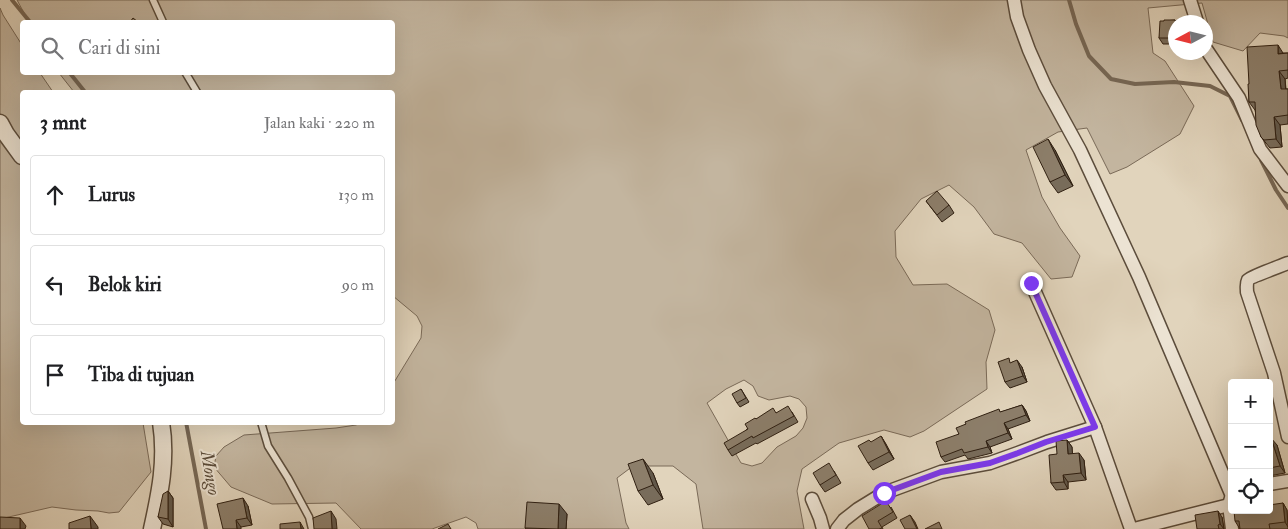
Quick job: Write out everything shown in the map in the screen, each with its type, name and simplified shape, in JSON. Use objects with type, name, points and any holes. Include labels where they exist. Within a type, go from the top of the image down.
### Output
[{"type":"street","points":[[1014,0],[1033,59],[1045,86],[1080,150],[1139,277],[1228,487]]},
{"type":"street","points":[[1190,0],[1195,15]]},
{"type":"street","points":[[1213,59],[1239,98],[1260,149],[1288,186]]},
{"type":"street","points":[[0,123],[20,153]]},
{"type":"street","points":[[1288,263],[1252,276],[1248,279],[1246,286],[1274,373],[1288,437]]},
{"type":"street","points":[[1031,283],[1095,427],[1133,529],[1228,504]]},
{"type":"street","points":[[152,529],[162,483],[164,460],[161,425]]},
{"type":"street","points":[[837,529],[844,520],[858,509],[884,493],[941,472],[990,463],[1046,442],[1095,427]]},
{"type":"street","points":[[1273,483],[1288,481]]},
{"type":"street","points":[[812,499],[823,529]]},
{"type":"street","points":[[1230,514],[1232,529]]},
{"type":"lane","points":[[153,0],[162,20]]},
{"type":"lane","points":[[187,75],[196,90]]},
{"type":"lane","points":[[263,425],[268,446],[310,517],[312,529]]},
{"type":"shaded area","points":[[17,0],[1288,0],[1288,38],[1260,33],[1243,51],[1213,42],[1213,15],[1205,15],[1202,3],[1148,8],[1153,53],[1165,61],[1194,106],[1180,134],[1127,167],[1110,174],[1087,128],[1058,132],[1026,150],[1042,197],[1060,228],[1080,256],[1072,277],[1051,279],[1022,243],[994,234],[974,207],[949,185],[921,199],[895,231],[896,257],[913,285],[947,284],[989,310],[995,330],[986,362],[987,389],[924,431],[910,437],[884,430],[839,443],[802,469],[797,491],[804,529],[703,529],[696,484],[673,466],[633,466],[617,478],[626,523],[629,529],[478,529],[476,523],[466,517],[432,529],[361,529],[336,503],[272,504],[231,487],[214,467],[216,456],[224,447],[244,435],[356,425],[395,425],[395,381],[421,338],[422,326],[417,316],[395,298],[395,90],[72,90],[61,75],[395,75],[395,20],[28,20]],"holes":[[[744,380],[753,386],[758,396],[769,400],[790,396],[799,399],[806,407],[807,418],[803,428],[796,436],[777,447],[762,463],[752,466],[741,463],[707,403],[726,389]]]},
{"type":"shaded area","points":[[0,8],[20,42],[20,75],[41,75],[52,90],[20,90],[20,425],[143,425],[151,472],[119,512],[109,513],[52,507],[0,519]]},
{"type":"building","points":[[1168,20],[1168,38],[1159,38],[1160,21]]},
{"type":"building","points":[[1278,45],[1278,54],[1288,53],[1288,70],[1279,71],[1281,89],[1288,89],[1288,115],[1274,117],[1276,139],[1264,140],[1256,125],[1255,102],[1249,102],[1247,47]]},
{"type":"building","points":[[1048,139],[1065,175],[1050,182],[1033,147]]},
{"type":"building","points":[[937,191],[949,205],[937,215],[926,201]]},
{"type":"building","points":[[1009,358],[1010,363],[1017,360],[1023,376],[1005,382],[998,362]]},
{"type":"building","points":[[741,389],[746,398],[737,403],[732,394]]},
{"type":"building","points":[[1022,405],[1026,415],[1004,423],[1008,433],[986,441],[988,447],[964,453],[962,449],[941,457],[936,442],[959,434],[956,428],[966,424],[965,422],[999,409],[1000,412]]},
{"type":"building","points":[[788,406],[794,416],[728,450],[724,443],[748,429],[745,424],[773,408],[776,413]]},
{"type":"building","points":[[881,436],[889,452],[868,463],[858,446],[869,440],[871,442]]},
{"type":"building","points":[[1067,440],[1068,454],[1079,453],[1081,473],[1063,475],[1064,482],[1051,483],[1049,455],[1057,454],[1056,441]]},
{"type":"building","points":[[1273,444],[1280,466],[1273,467]]},
{"type":"building","points":[[643,459],[653,485],[638,491],[628,464]]},
{"type":"building","points":[[829,463],[836,475],[820,485],[813,473]]},
{"type":"building","points":[[168,491],[168,519],[158,517],[163,494]]},
{"type":"building","points":[[243,498],[247,518],[236,520],[237,529],[223,529],[217,504]]},
{"type":"building","points":[[886,501],[893,512],[878,521],[882,528],[869,529],[862,516]]},
{"type":"building","points":[[527,502],[559,504],[558,529],[525,528]]},
{"type":"building","points":[[1283,503],[1285,522],[1269,524],[1270,529],[1240,529],[1239,521],[1235,521],[1234,514],[1273,514],[1273,504]]},
{"type":"building","points":[[331,511],[332,529],[314,529],[313,518]]},
{"type":"building","points":[[1218,511],[1219,529],[1197,529],[1195,515]]},
{"type":"building","points":[[910,515],[917,529],[905,529],[900,520]]},
{"type":"building","points":[[90,516],[91,529],[69,529],[69,523]]},
{"type":"building","points":[[0,517],[20,518],[20,529],[0,529]]},
{"type":"building","points":[[300,522],[301,529],[280,529],[280,524]]},
{"type":"building","points":[[939,522],[942,529],[925,529]]},
{"type":"building","points":[[448,524],[451,529],[438,529]]},
{"type":"waterway","name":"Mongo","points":[[12,0],[28,20]]},
{"type":"waterway","points":[[1069,0],[1089,56],[1111,79],[1135,84],[1174,82],[1210,86],[1230,96],[1242,120]]},
{"type":"waterway","name":"Mongo","points":[[71,75],[83,90]]},
{"type":"waterway","points":[[1261,160],[1276,190],[1288,208]]},
{"type":"waterway","name":"Mongo","points":[[187,425],[206,529]]},
{"type":"route","points":[[884,493],[941,472],[990,463],[1046,442],[1095,427],[1031,283]]}]
